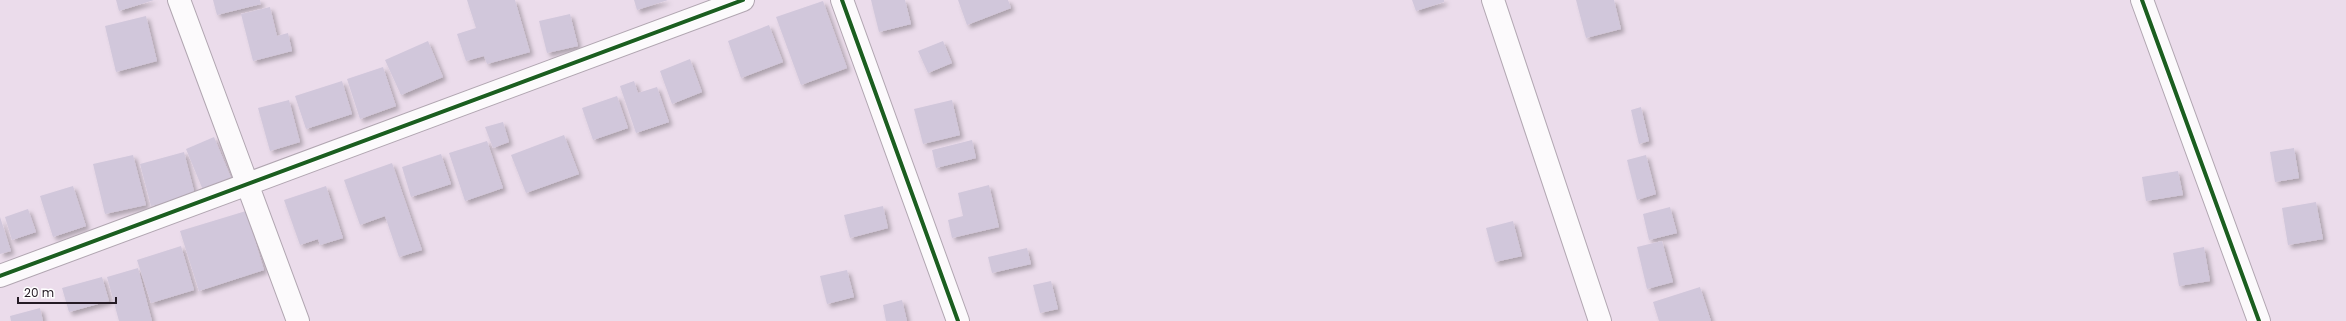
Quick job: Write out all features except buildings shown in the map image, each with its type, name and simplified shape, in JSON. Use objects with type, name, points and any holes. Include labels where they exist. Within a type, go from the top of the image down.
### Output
[{"type":"street","points":[[179,0],[298,321]]},
{"type":"street","points":[[0,276],[743,0]]},
{"type":"street","points":[[842,0],[958,321]]},
{"type":"street","points":[[1493,0],[1600,321]]},
{"type":"street","points":[[2142,0],[2259,321]]},
{"type":"cycle path","points":[[0,276],[743,0]]},
{"type":"cycle path","points":[[842,0],[958,321]]},
{"type":"cycle path","points":[[2142,0],[2259,321]]}]
